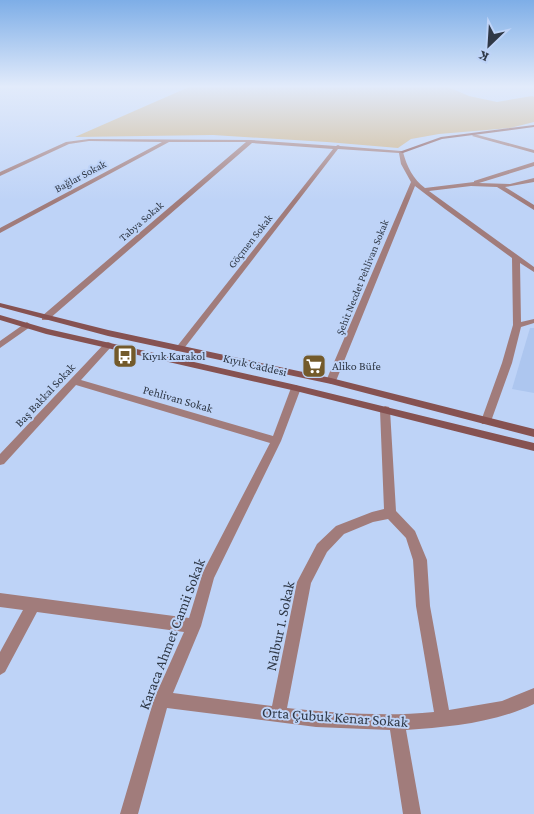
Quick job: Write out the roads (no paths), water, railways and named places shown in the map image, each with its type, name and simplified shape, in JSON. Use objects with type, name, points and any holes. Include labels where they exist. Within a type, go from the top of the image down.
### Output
[{"type":"main road","points":[[401,152],[440,138],[534,126]]},
{"type":"main road","name":"Kıyık Caddesi","points":[[0,305],[45,318],[331,382],[534,432]]},
{"type":"main road","name":"Kıyık Caddesi","points":[[0,317],[108,345],[296,388],[534,447]]},
{"type":"main road","points":[[327,396],[331,382]]},
{"type":"street","points":[[474,135],[534,152]]},
{"type":"street","points":[[0,174],[68,143],[88,140],[171,139],[251,142],[338,146],[401,152],[404,164],[414,182],[534,270]]},
{"type":"street","name":"Bağlar Sokak","points":[[0,231],[171,139]]},
{"type":"street","name":"Tabya Sokak","points":[[45,318],[251,142]]},
{"type":"street","name":"Göçmen Sokak","points":[[179,349],[338,146]]},
{"type":"street","points":[[424,190],[471,184],[534,164]]},
{"type":"street","points":[[471,184],[510,186],[534,180]]},
{"type":"street","name":"Şehit Necdet Pehlivan Sokak","points":[[331,382],[414,182]]},
{"type":"street","points":[[498,186],[534,208]]},
{"type":"street","points":[[486,421],[507,363],[517,325],[516,257]]},
{"type":"street","points":[[517,325],[534,321]]},
{"type":"street","points":[[0,344],[27,325]]},
{"type":"street","name":"Baş Bakkal Sokak","points":[[0,461],[108,345]]},
{"type":"street","name":"Pehlivan Sokak","points":[[74,382],[276,441]]},
{"type":"street","name":"Karaca Ahmet Camii Sokak","points":[[129,814],[162,699],[194,626],[208,577],[276,441],[296,388]]},
{"type":"street","points":[[386,410],[390,513],[411,535],[420,560],[423,606],[444,720]]},
{"type":"street","name":"Nalbur 1. Sokak","points":[[278,714],[304,582],[322,548],[340,530],[390,513]]},
{"type":"street","points":[[0,600],[194,626]]},
{"type":"street","points":[[0,667],[34,604]]},
{"type":"street","name":"Orta Çubuk Kenar Sokak","points":[[162,699],[278,714],[398,724],[444,720],[512,707],[534,696]]},
{"type":"street","points":[[398,724],[412,814]]},
{"type":"place","name":"Kıyık Karakol","points":[[125,356]]},
{"type":"place","name":"Aliko Büfe","points":[[314,366]]}]
